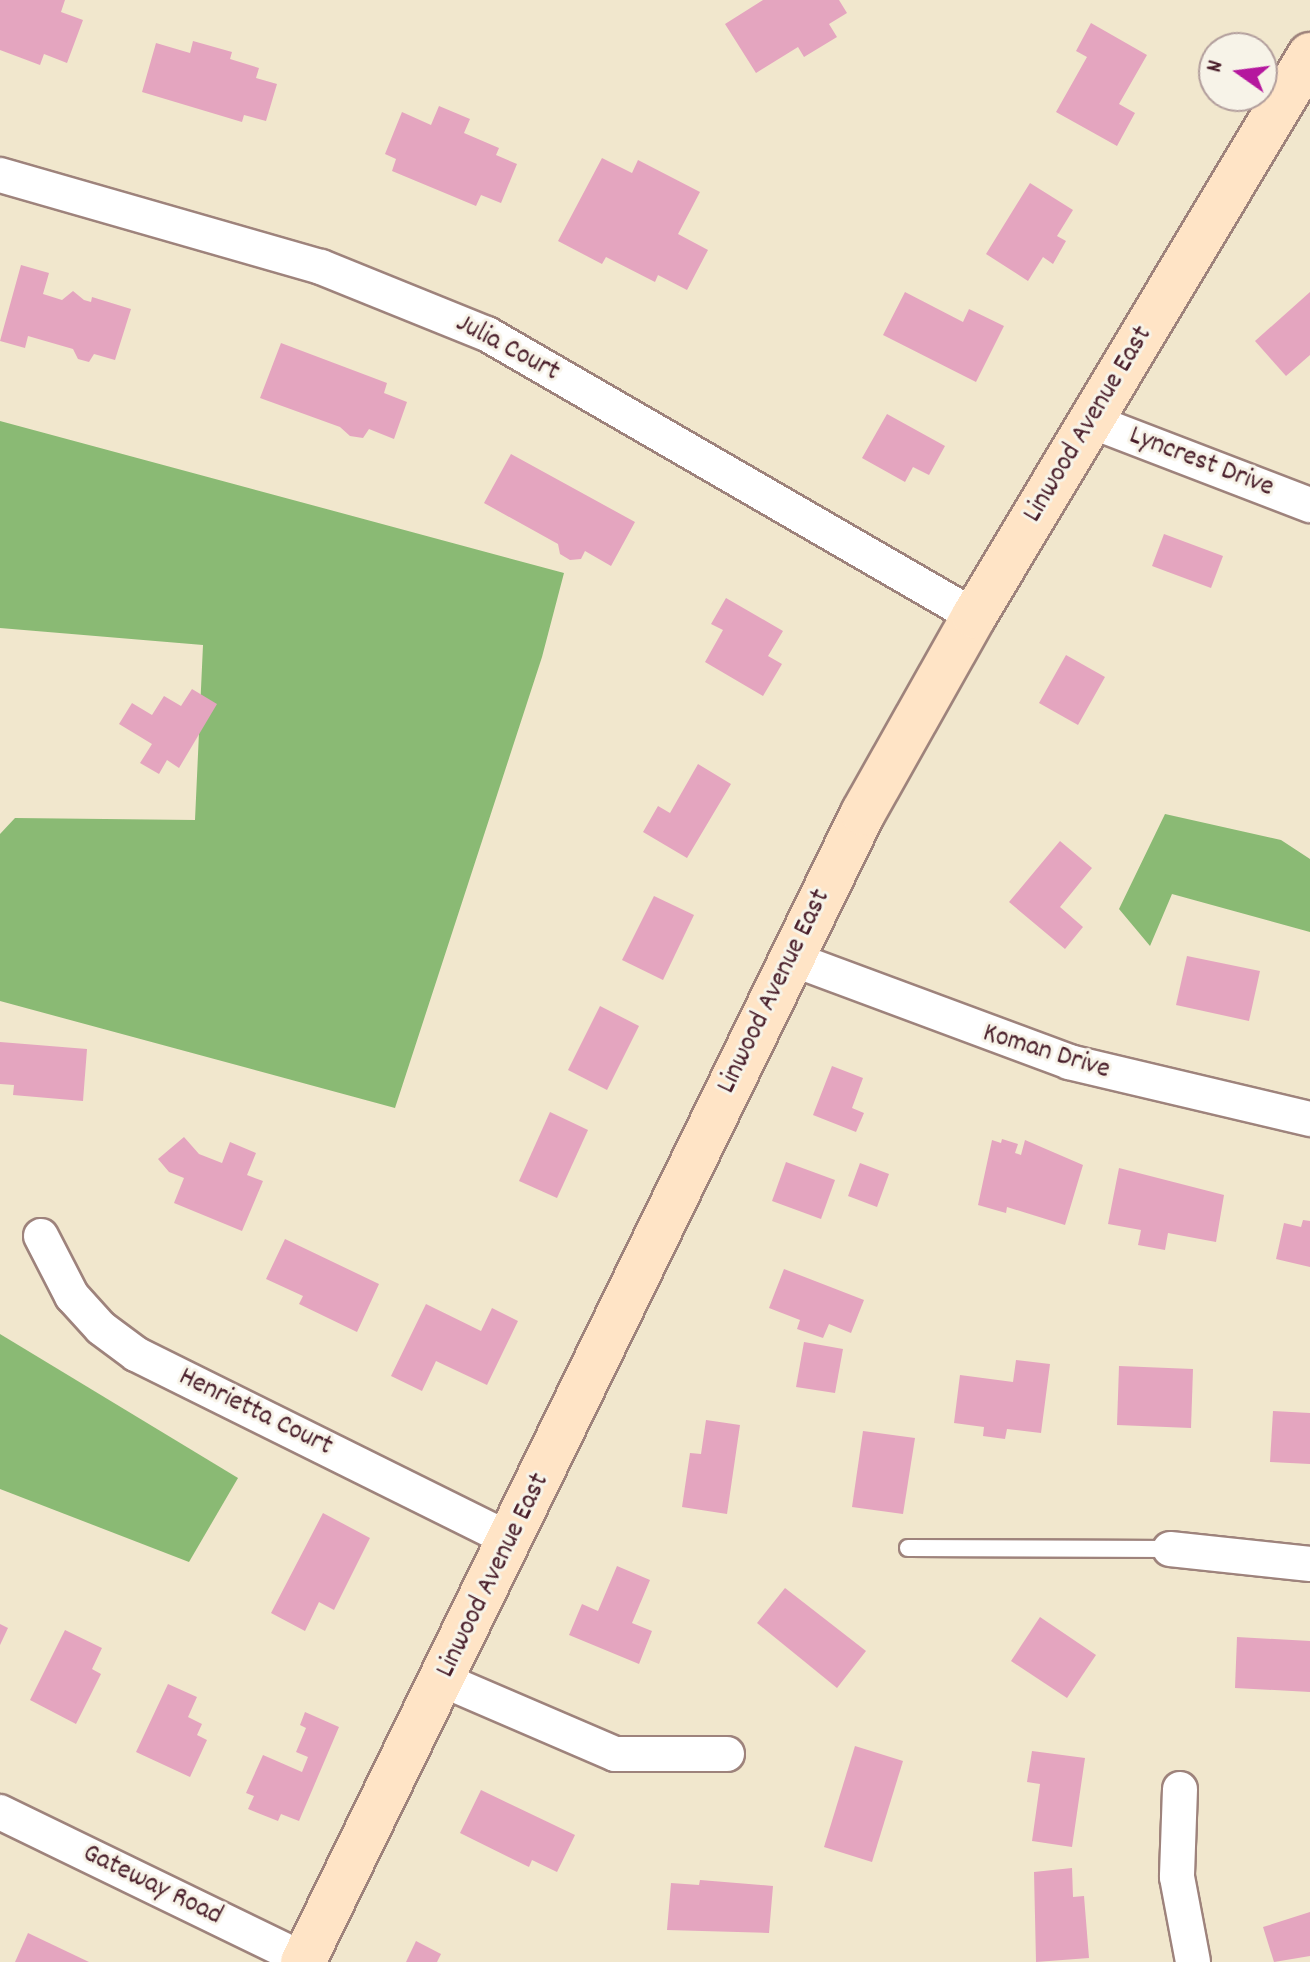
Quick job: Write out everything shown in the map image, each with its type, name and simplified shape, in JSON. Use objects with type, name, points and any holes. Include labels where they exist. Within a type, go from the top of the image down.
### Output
[{"type":"main road","name":"Linwood Avenue East","points":[[304,1961],[512,1541],[790,958],[863,813],[974,616],[1310,55]]},
{"type":"street","name":"Julia Court","points":[[0,175],[321,267],[487,334],[974,616]]},
{"type":"street","name":"Lyncrest Drive","points":[[1091,421],[1310,505]]},
{"type":"street","name":"Koman Drive","points":[[790,958],[971,1030],[1069,1062],[1310,1119]]},
{"type":"street","name":"Henrietta Court","points":[[41,1236],[72,1296],[101,1328],[136,1354],[512,1541]]},
{"type":"street","points":[[1170,1549],[1310,1564]]},
{"type":"street","points":[[443,1680],[615,1754],[727,1754]]},
{"type":"street","points":[[1180,1789],[1177,1877],[1193,1962]]},
{"type":"street","name":"Gateway Road","points":[[0,1812],[304,1961]]},
{"type":"lane","points":[[908,1548],[1170,1549]]},
{"type":"green space","points":[[0,421],[564,573],[542,657],[395,1108],[0,1001],[0,834],[15,818],[195,820],[203,645],[0,628]]},
{"type":"green space","points":[[1165,814],[1281,840],[1310,859],[1310,932],[1172,894],[1150,946],[1119,909]]},
{"type":"green space","points":[[0,1334],[238,1478],[189,1562],[0,1489]]},
{"type":"building","points":[[0,0],[65,0],[61,12],[83,20],[67,63],[44,54],[40,65],[0,50]]},
{"type":"building","points":[[763,0],[839,0],[847,13],[829,24],[837,37],[804,57],[798,47],[756,73],[725,24]]},
{"type":"building","points":[[1091,23],[1147,55],[1119,104],[1135,113],[1117,146],[1056,112],[1087,57],[1076,51]]},
{"type":"building","points":[[193,41],[232,52],[230,59],[259,68],[256,78],[277,84],[266,121],[244,115],[242,122],[142,92],[156,43],[190,53]]},
{"type":"building","points":[[439,106],[470,119],[464,133],[499,148],[496,155],[517,164],[501,203],[481,195],[476,206],[392,171],[396,159],[385,154],[402,112],[431,125]]},
{"type":"building","points":[[602,158],[632,173],[638,160],[700,192],[678,234],[708,250],[687,290],[658,275],[655,282],[606,257],[602,264],[558,241]]},
{"type":"building","points":[[1030,183],[1073,210],[1057,236],[1066,241],[1053,264],[1043,257],[1028,281],[986,254]]},
{"type":"building","points":[[21,265],[49,273],[43,294],[62,300],[73,291],[84,300],[91,302],[92,297],[131,309],[115,360],[94,354],[89,362],[78,359],[73,349],[28,336],[25,348],[0,341]]},
{"type":"building","points":[[905,292],[963,322],[969,309],[1004,326],[976,382],[883,335]]},
{"type":"building","points":[[1310,292],[1310,355],[1286,376],[1255,341]]},
{"type":"building","points":[[281,343],[387,383],[384,393],[407,402],[394,439],[369,429],[363,438],[350,436],[340,427],[260,398]]},
{"type":"building","points":[[887,414],[945,446],[929,475],[913,467],[905,482],[862,458]]},
{"type":"building","points":[[511,454],[635,522],[611,566],[585,551],[581,559],[570,560],[560,554],[558,544],[484,503]]},
{"type":"building","points":[[1164,534],[1223,556],[1211,588],[1152,566]]},
{"type":"building","points":[[726,598],[783,631],[768,656],[782,664],[763,696],[705,662],[723,630],[711,624]]},
{"type":"building","points":[[1066,655],[1105,677],[1078,725],[1039,703]]},
{"type":"building","points":[[192,689],[217,704],[179,768],[167,760],[159,774],[140,763],[152,744],[119,724],[132,703],[152,715],[164,696],[181,706]]},
{"type":"building","points":[[698,764],[731,784],[687,858],[643,832],[658,806],[670,813]]},
{"type":"building","points":[[1060,841],[1092,868],[1060,907],[1083,927],[1065,949],[1009,902]]},
{"type":"building","points":[[654,896],[694,915],[663,980],[622,960]]},
{"type":"building","points":[[1187,956],[1260,971],[1249,1021],[1176,1005]]},
{"type":"building","points":[[600,1006],[639,1026],[607,1090],[568,1070]]},
{"type":"building","points":[[0,1042],[87,1049],[83,1101],[13,1095],[14,1085],[0,1084]]},
{"type":"building","points":[[832,1066],[863,1078],[852,1108],[864,1113],[856,1132],[813,1115]]},
{"type":"building","points":[[550,1112],[588,1130],[557,1198],[519,1181]]},
{"type":"building","points":[[184,1137],[199,1154],[222,1163],[230,1142],[256,1153],[247,1175],[263,1181],[242,1231],[174,1203],[184,1178],[169,1172],[158,1159]]},
{"type":"building","points":[[1002,1139],[1018,1144],[1015,1153],[1021,1155],[1025,1140],[1083,1165],[1065,1225],[1007,1207],[1006,1213],[978,1205],[992,1140],[1001,1143]]},
{"type":"building","points":[[786,1162],[835,1180],[821,1219],[772,1201]]},
{"type":"building","points":[[860,1163],[889,1174],[877,1207],[848,1196]]},
{"type":"building","points":[[1119,1168],[1224,1195],[1216,1242],[1168,1233],[1165,1250],[1138,1245],[1141,1230],[1108,1224]]},
{"type":"building","points":[[1303,1220],[1310,1221],[1310,1267],[1276,1259],[1284,1223],[1301,1227]]},
{"type":"building","points":[[285,1239],[379,1284],[357,1332],[299,1304],[303,1296],[266,1279]]},
{"type":"building","points":[[784,1269],[864,1300],[851,1333],[829,1324],[823,1338],[797,1329],[800,1320],[769,1308]]},
{"type":"building","points":[[426,1304],[481,1331],[492,1308],[518,1321],[487,1385],[436,1361],[422,1391],[391,1376]]},
{"type":"building","points":[[804,1342],[843,1349],[835,1393],[796,1387]]},
{"type":"building","points":[[1016,1360],[1050,1364],[1041,1433],[1007,1429],[1005,1439],[983,1436],[984,1427],[954,1423],[960,1375],[1013,1382]]},
{"type":"building","points":[[1119,1366],[1193,1369],[1191,1428],[1117,1425]]},
{"type":"building","points":[[1273,1411],[1310,1413],[1310,1464],[1270,1462]]},
{"type":"building","points":[[706,1420],[740,1425],[727,1514],[682,1507],[690,1453],[701,1454]]},
{"type":"building","points":[[863,1431],[915,1438],[903,1514],[852,1507]]},
{"type":"building","points":[[323,1513],[370,1538],[334,1610],[319,1602],[305,1631],[271,1613]]},
{"type":"building","points":[[617,1566],[650,1580],[632,1623],[652,1631],[639,1664],[569,1635],[582,1604],[598,1611]]},
{"type":"building","points":[[785,1588],[866,1651],[837,1688],[757,1623]]},
{"type":"building","points":[[1040,1617],[1096,1655],[1067,1698],[1011,1661]]},
{"type":"building","points":[[0,1624],[8,1628],[0,1645]]},
{"type":"building","points":[[65,1630],[102,1648],[92,1669],[101,1674],[76,1724],[30,1700]]},
{"type":"building","points":[[1237,1637],[1310,1641],[1310,1692],[1235,1688]]},
{"type":"building","points":[[168,1684],[197,1697],[188,1717],[202,1724],[197,1735],[207,1740],[190,1777],[136,1752]]},
{"type":"building","points":[[305,1712],[339,1727],[299,1821],[281,1814],[278,1821],[248,1809],[254,1796],[246,1793],[263,1755],[302,1772],[308,1757],[296,1752],[306,1728],[300,1725]]},
{"type":"building","points":[[855,1746],[903,1761],[872,1862],[824,1847]]},
{"type":"building","points":[[1032,1751],[1085,1758],[1072,1847],[1032,1841],[1040,1784],[1027,1782]]},
{"type":"building","points":[[481,1790],[575,1835],[557,1872],[532,1860],[529,1867],[460,1833]]},
{"type":"building","points":[[1072,1868],[1073,1897],[1084,1896],[1089,1958],[1036,1962],[1034,1872]]},
{"type":"building","points":[[700,1880],[773,1886],[769,1933],[667,1930],[671,1883],[699,1885]]},
{"type":"building","points":[[1310,1912],[1310,1956],[1274,1962],[1263,1927]]},
{"type":"building","points":[[28,1933],[89,1962],[15,1962]]},
{"type":"building","points":[[416,1941],[441,1954],[437,1962],[406,1962]]}]
